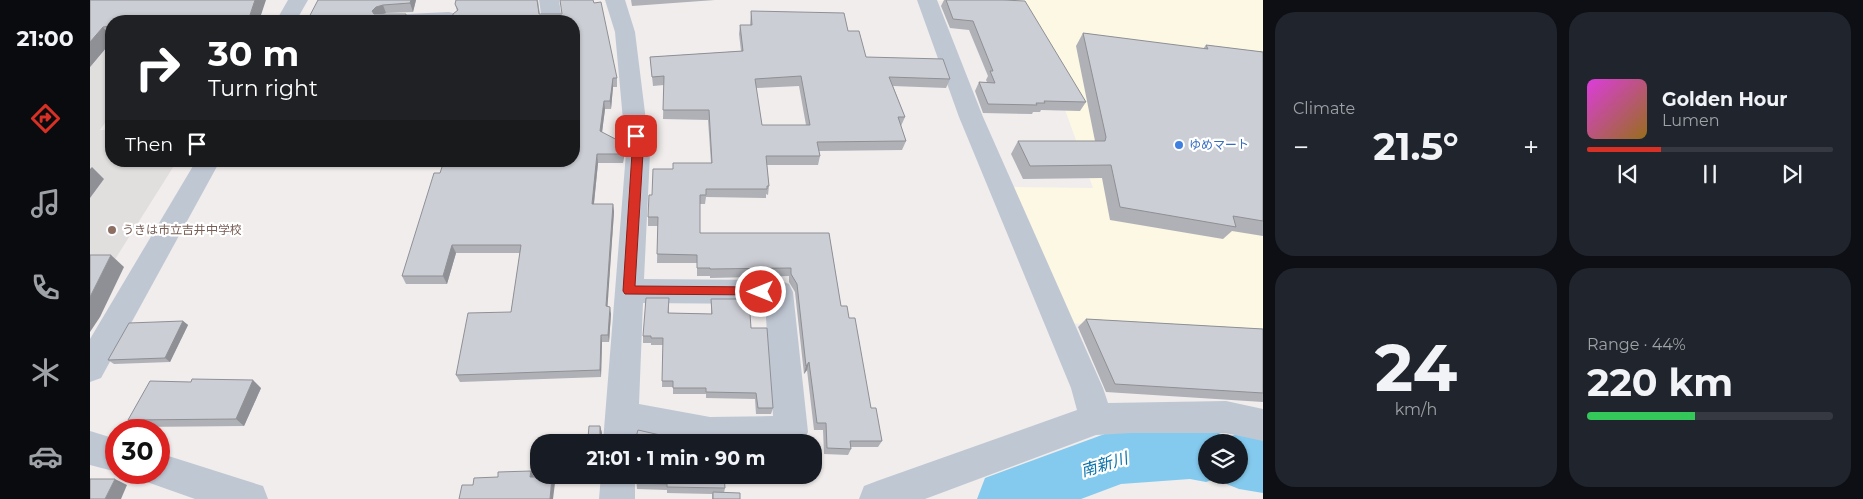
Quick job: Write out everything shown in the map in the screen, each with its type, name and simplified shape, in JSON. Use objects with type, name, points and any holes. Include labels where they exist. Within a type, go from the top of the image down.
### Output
[{"type":"street","points":[[289,15],[298,0]]},
{"type":"street","points":[[549,0],[551,15]]},
{"type":"street","points":[[615,0],[624,32],[638,153],[629,291],[621,429],[710,433],[792,432],[779,292],[629,291]]},
{"type":"street","points":[[927,0],[970,118],[1087,388],[1096,419]]},
{"type":"street","points":[[435,15],[451,13]]},
{"type":"street","points":[[90,368],[205,167]]},
{"type":"street","points":[[878,499],[1096,419],[1226,417],[1263,425]]},
{"type":"street","points":[[90,448],[105,453]]},
{"type":"street","points":[[170,474],[250,499]]},
{"type":"street","points":[[617,499],[618,484]]},
{"type":"shaded area","points":[[932,0],[1263,0],[1263,336],[1067,323],[1013,187],[1093,188],[1028,6]]},
{"type":"shaded area","name":"うきは市立吉井中学校","points":[[105,42],[105,123],[100,130],[105,130],[105,167],[173,167],[90,299],[90,43]]},
{"type":"building","points":[[90,0],[255,0],[250,15],[105,15],[105,27],[90,42]]},
{"type":"building","points":[[318,0],[411,0],[410,3],[383,5],[376,7],[372,11],[374,14],[406,15],[310,15]]},
{"type":"building","points":[[456,0],[537,0],[539,14],[562,14],[560,0],[593,0],[594,3],[601,2],[617,78],[613,78],[610,101],[604,101],[600,131],[623,143],[623,154],[597,154],[592,204],[613,204],[606,306],[610,307],[608,335],[601,335],[600,370],[456,375],[468,313],[511,312],[521,245],[452,245],[443,276],[402,276],[434,173],[440,173],[442,167],[580,167],[580,15],[453,15],[458,10],[455,4]]},
{"type":"building","points":[[946,0],[1025,1],[1086,102],[1044,101],[1045,103],[1036,103],[1037,105],[988,104],[979,82],[995,83],[990,71],[993,71],[973,21],[953,19]]},
{"type":"building","points":[[751,11],[844,13],[848,31],[859,31],[866,57],[943,59],[950,79],[889,77],[905,117],[898,117],[906,141],[817,142],[820,156],[766,156],[769,186],[767,186],[767,189],[706,189],[706,195],[700,195],[700,233],[829,233],[841,306],[847,306],[849,318],[855,318],[871,408],[876,408],[882,441],[850,441],[851,449],[827,448],[826,423],[817,423],[809,362],[806,366],[797,284],[791,274],[791,268],[697,268],[697,255],[657,254],[658,217],[648,217],[649,195],[652,195],[653,169],[673,169],[673,163],[712,163],[709,110],[663,110],[664,76],[652,77],[650,57],[743,51],[740,25],[752,25]],"holes":[[[801,76],[810,125],[762,125],[755,79]]]},
{"type":"building","name":"ゆめマート","points":[[1083,33],[1208,49],[1206,45],[1263,52],[1263,221],[1233,216],[1236,227],[1120,207],[1111,165],[1030,166],[1018,141],[1105,141],[1106,137]]},
{"type":"building","points":[[90,255],[111,255],[90,297]]},
{"type":"building","points":[[646,298],[669,298],[668,313],[712,314],[711,299],[749,299],[751,328],[767,328],[773,408],[758,408],[756,393],[706,392],[706,388],[673,388],[673,381],[662,381],[663,338],[643,336]]},
{"type":"building","points":[[1086,319],[1263,329],[1263,393],[1115,384]]},
{"type":"building","points":[[183,321],[165,358],[108,360],[129,323]]},
{"type":"building","points":[[192,379],[253,380],[236,419],[129,419],[150,381],[191,382]]},
{"type":"building","points":[[589,426],[600,426],[600,434],[588,434]]},
{"type":"building","points":[[638,430],[656,434],[637,434]]},
{"type":"building","points":[[530,471],[530,484],[551,484],[550,499],[459,499],[462,485],[473,485],[474,478],[498,477],[498,472]]},
{"type":"building","points":[[90,479],[105,479],[105,484],[112,484],[105,499],[90,499]]},
{"type":"building","points":[[667,484],[725,484],[725,488],[667,487]]},
{"type":"building","points":[[713,492],[740,493],[740,499],[713,499]]},
{"type":"waterway","name":"南新川","points":[[1006,499],[1121,456],[1190,452],[1198,454]]},
{"type":"waterway","name":"南新川","points":[[1248,462],[1263,465]]},
{"type":"place","name":"ゆめマート","points":[[1179,145]]},
{"type":"place","name":"うきは市立吉井中学校","points":[[112,230]]},
{"type":"route","points":[[636,136],[638,153],[629,291],[761,292]]}]
